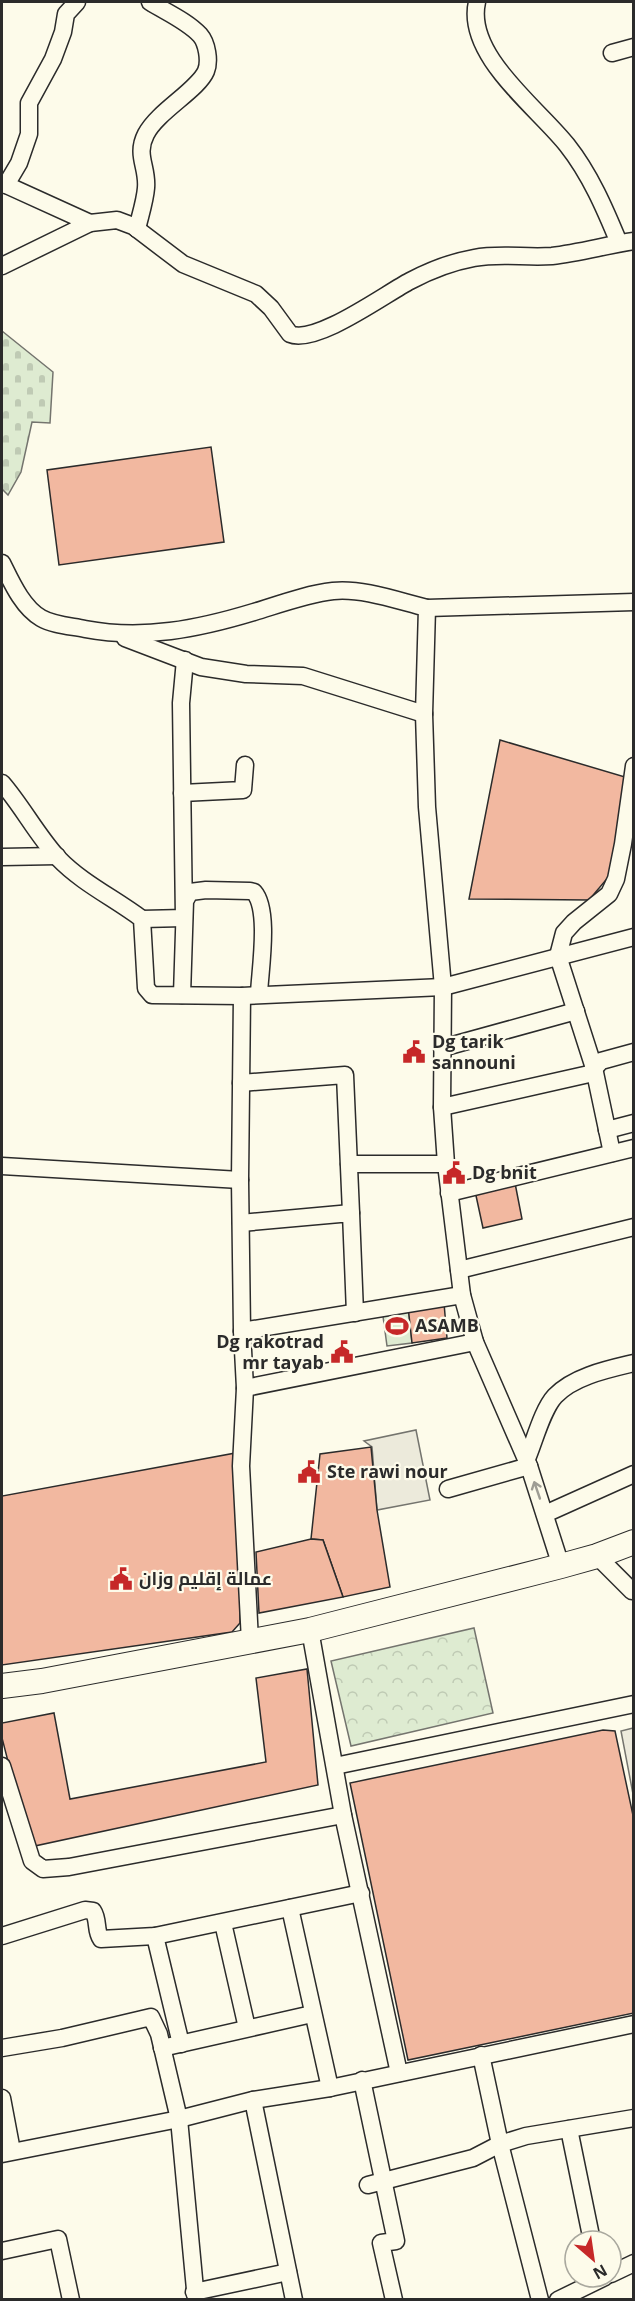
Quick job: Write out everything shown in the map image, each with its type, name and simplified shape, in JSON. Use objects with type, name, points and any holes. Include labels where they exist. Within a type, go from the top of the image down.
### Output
[{"type":"main road","points":[[2,1686],[42,1681],[310,1630],[561,1566],[597,1556],[633,1542]]},
{"type":"main road","points":[[2,1702],[42,1681]]},
{"type":"street","points":[[77,2],[66,14],[63,32],[53,59],[29,103],[29,134],[19,163],[4,184],[90,223]]},
{"type":"street","points":[[137,229],[147,189],[140,150],[147,133],[171,104],[197,82],[206,70],[207,57],[201,36],[150,2]]},
{"type":"street","points":[[2,266],[90,223],[117,220],[137,229],[183,264],[256,294],[267,303],[290,334],[294,335],[309,334],[337,324],[410,281],[475,257],[562,255],[626,242],[568,146],[501,75],[484,47],[476,28],[477,2]]},
{"type":"street","points":[[612,53],[633,47]]},
{"type":"street","points":[[2,563],[28,607],[40,618],[57,624],[112,634],[201,667],[224,672],[303,676],[424,714]]},
{"type":"street","points":[[112,634],[172,632],[222,621],[315,594],[335,591],[358,592],[427,608],[633,602]]},
{"type":"street","points":[[427,608],[424,714],[429,840],[443,987],[442,1107],[449,1193],[462,1295],[475,1341],[528,1464],[561,1566]]},
{"type":"street","points":[[182,995],[184,918],[181,703],[185,660]]},
{"type":"street","points":[[182,793],[243,790],[245,765]]},
{"type":"street","points":[[612,1153],[594,1068],[558,956],[564,933],[609,894],[616,879],[628,844],[633,769]]},
{"type":"street","points":[[3,787],[57,856],[82,879],[115,899],[141,919],[184,918]]},
{"type":"street","points":[[2,857],[57,856]]},
{"type":"street","points":[[184,918],[186,897],[193,891],[250,891],[256,894],[260,902],[262,925],[259,994]]},
{"type":"street","points":[[141,919],[146,988],[152,995],[242,996],[443,987],[633,938]]},
{"type":"street","points":[[242,996],[240,1180],[245,1388],[242,1466],[250,1641]]},
{"type":"street","points":[[442,1048],[576,1011]]},
{"type":"street","points":[[442,1107],[589,1074],[601,1061],[633,1052]]},
{"type":"street","points":[[241,1083],[345,1075],[355,1313]]},
{"type":"street","points":[[607,1130],[633,1123]]},
{"type":"street","points":[[449,1193],[633,1148]]},
{"type":"street","points":[[349,1164],[446,1164]]},
{"type":"street","points":[[2,1166],[240,1180]]},
{"type":"street","points":[[241,1223],[351,1213]]},
{"type":"street","points":[[459,1270],[633,1227]]},
{"type":"street","points":[[242,1331],[462,1295]]},
{"type":"street","points":[[245,1388],[475,1341]]},
{"type":"street","points":[[528,1464],[554,1397],[563,1389],[586,1378],[633,1363]]},
{"type":"street","points":[[448,1489],[528,1464]]},
{"type":"street","points":[[545,1514],[633,1474]]},
{"type":"street","points":[[597,1556],[633,1594]]},
{"type":"street","points":[[633,1573],[633,1594]]},
{"type":"street","points":[[310,1630],[342,1815],[399,2073]]},
{"type":"street","points":[[334,1766],[633,1704]]},
{"type":"street","points":[[2,1766],[32,1861],[37,1867],[43,1869],[69,1868],[342,1815]]},
{"type":"street","points":[[2,1936],[85,1910],[93,1911],[96,1915],[98,1936],[101,1939],[155,1936],[361,1893]]},
{"type":"street","points":[[290,1908],[330,2088]]},
{"type":"street","points":[[223,1923],[247,2028]]},
{"type":"street","points":[[155,1936],[181,2044]]},
{"type":"street","points":[[162,2048],[312,2014]]},
{"type":"street","points":[[2,2048],[62,2038],[151,2017],[156,2025],[179,2119],[195,2296],[288,2272]]},
{"type":"street","points":[[2,2098],[7,2152],[179,2119],[253,2100],[330,2088],[633,2024]]},
{"type":"street","points":[[481,2055],[500,2144],[540,2300]]},
{"type":"street","points":[[362,2080],[375,2183],[396,2241],[381,2243],[394,2300]]},
{"type":"street","points":[[253,2100],[294,2300]]},
{"type":"street","points":[[375,2183],[472,2158],[500,2144],[526,2136],[633,2118]]},
{"type":"street","points":[[569,2129],[590,2229]]},
{"type":"street","points":[[2,2251],[58,2239],[71,2300]]},
{"type":"street","points":[[558,2300],[580,2289]]},
{"type":"green space","points":[[2,331],[53,372],[50,423],[32,422],[21,472],[8,495],[2,489]]},
{"type":"green space","name":"ASAMB","points":[[408,1306],[412,1343],[387,1346],[382,1309]]},
{"type":"green space","points":[[474,1628],[493,1713],[351,1746],[331,1661]]},
{"type":"shaded area","points":[[416,1430],[430,1500],[377,1510],[372,1447],[364,1441]]},
{"type":"shaded area","points":[[634,1728],[633,1794],[621,1731]]},
{"type":"building","points":[[211,447],[224,542],[59,565],[47,470]]},
{"type":"building","points":[[500,740],[625,777],[611,874],[589,900],[469,899]]},
{"type":"building","points":[[515,1183],[522,1219],[483,1228],[475,1191]]},
{"type":"building","points":[[444,1303],[447,1338],[412,1343],[408,1306]]},
{"type":"building","points":[[371,1447],[377,1510],[390,1587],[343,1597],[323,1540],[311,1539],[320,1454]]},
{"type":"building","name":"عمالة إقليم وزان","points":[[241,1452],[240,1623],[232,1632],[2,1665],[2,1496]]},
{"type":"building","points":[[311,1539],[323,1540],[343,1597],[259,1613],[256,1552]]},
{"type":"building","points":[[307,1669],[318,1785],[30,1847],[2,1738],[2,1723],[54,1713],[70,1799],[266,1762],[256,1678]]},
{"type":"building","points":[[603,1730],[615,1731],[634,1820],[634,2013],[408,2060],[350,1783]]},
{"type":"place","name":"Dg tarik sannouni","points":[[414,1052]]},
{"type":"place","name":"Dg bnit","points":[[454,1173]]},
{"type":"place","name":"ASAMB","points":[[397,1326]]},
{"type":"place","name":"Dg rakotrad mr tayab","points":[[342,1352]]},
{"type":"place","name":"Ste rawi nour","points":[[309,1472]]},
{"type":"place","name":"عمالة إقليم وزان","points":[[121,1579]]}]
